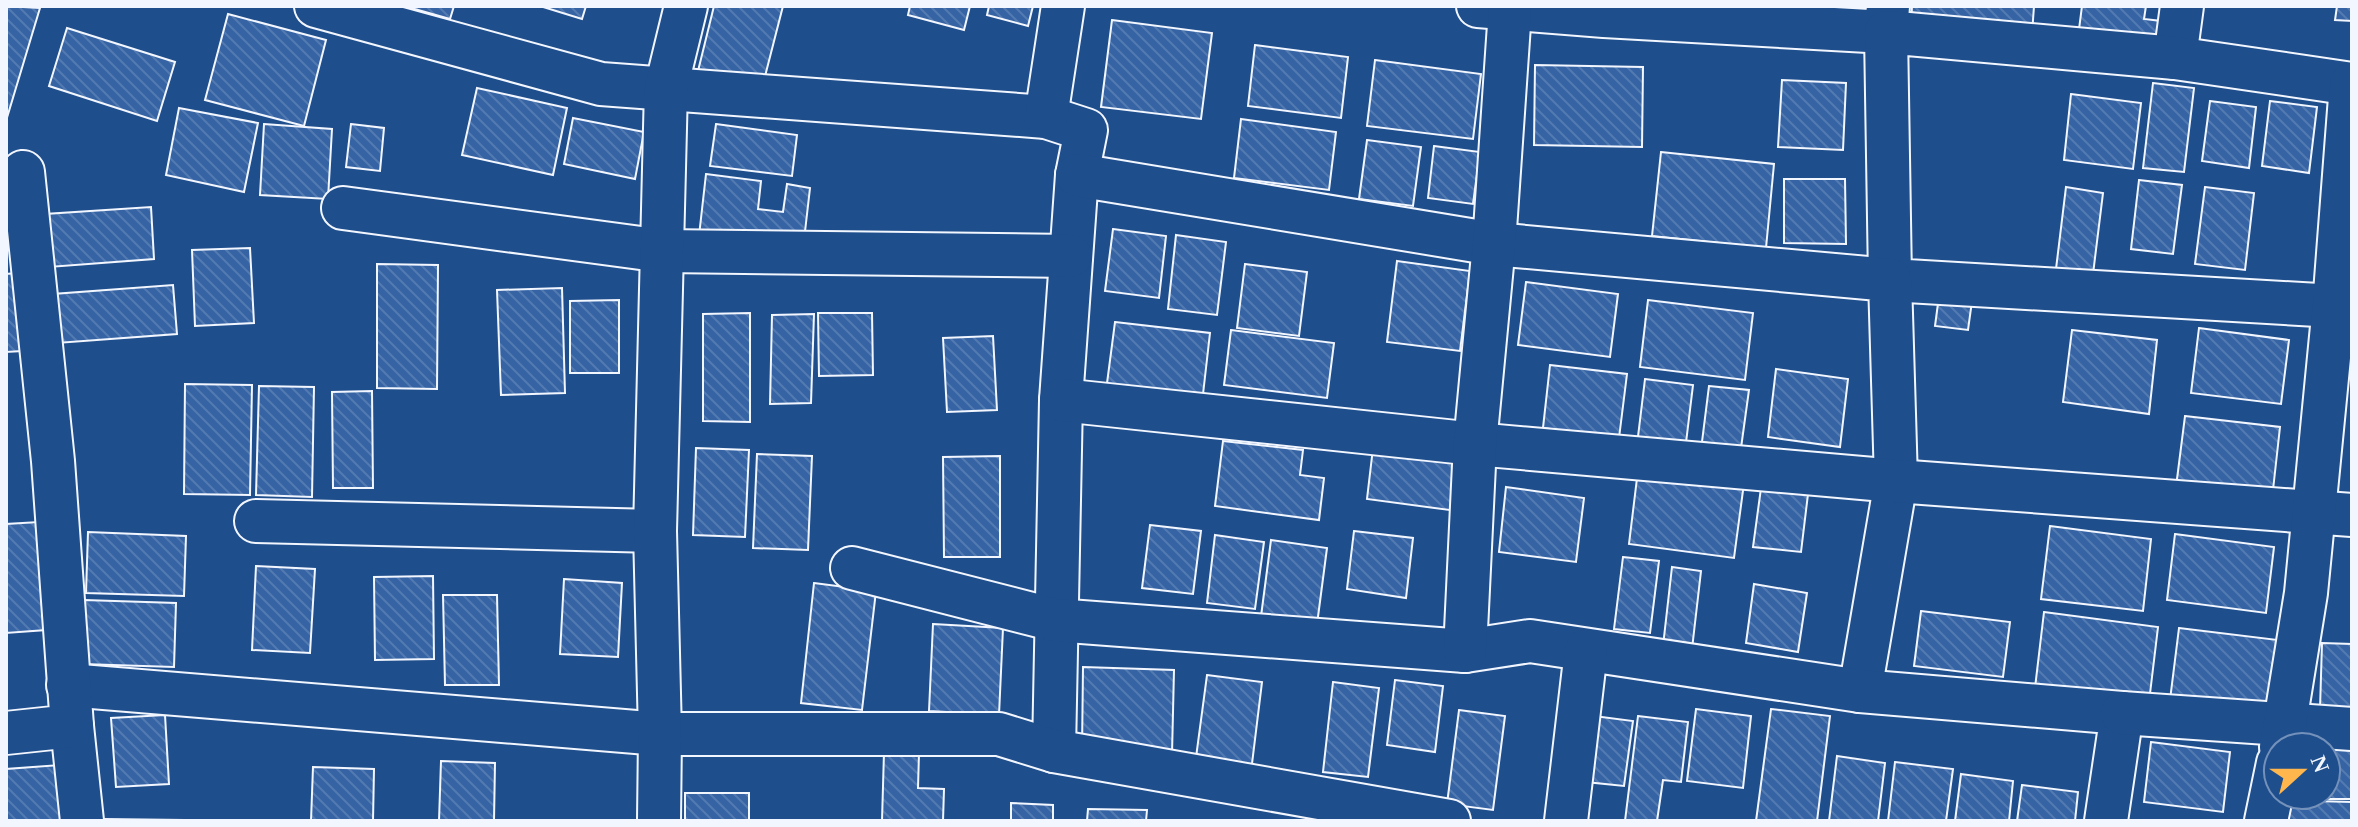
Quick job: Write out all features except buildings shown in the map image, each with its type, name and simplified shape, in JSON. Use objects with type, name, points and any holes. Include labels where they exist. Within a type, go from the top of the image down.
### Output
[{"type":"street","points":[[316,6],[601,84],[1046,117],[1086,130],[1077,175],[1061,400],[1054,751]]},
{"type":"street","points":[[659,821],[655,531],[666,88],[686,6]]},
{"type":"street","points":[[1046,117],[1063,6]]},
{"type":"street","points":[[2175,58],[2182,6]]},
{"type":"street","points":[[1465,651],[1475,444],[1494,244],[1494,8],[1887,19],[2351,84],[2332,514],[2306,593],[2284,731]]},
{"type":"street","points":[[1860,691],[1896,481],[1887,19]]},
{"type":"street","points":[[23,172],[53,461],[68,685],[82,821]]},
{"type":"street","points":[[1077,175],[1494,244],[1890,280],[2343,307]]},
{"type":"street","points":[[343,208],[663,251],[1071,256]]},
{"type":"street","points":[[1061,400],[1475,444],[1896,481],[2332,514]]},
{"type":"street","points":[[256,521],[655,531]]},
{"type":"street","points":[[852,568],[1055,620],[1465,651],[1530,641],[1860,691],[2122,713],[2262,741]]},
{"type":"street","points":[[1566,821],[1586,651]]},
{"type":"street","points":[[68,685],[660,734],[999,734],[1054,751],[1449,821]]},
{"type":"street","points":[[2106,821],[2122,713]]},
{"type":"street","points":[[6,733],[72,726]]}]
